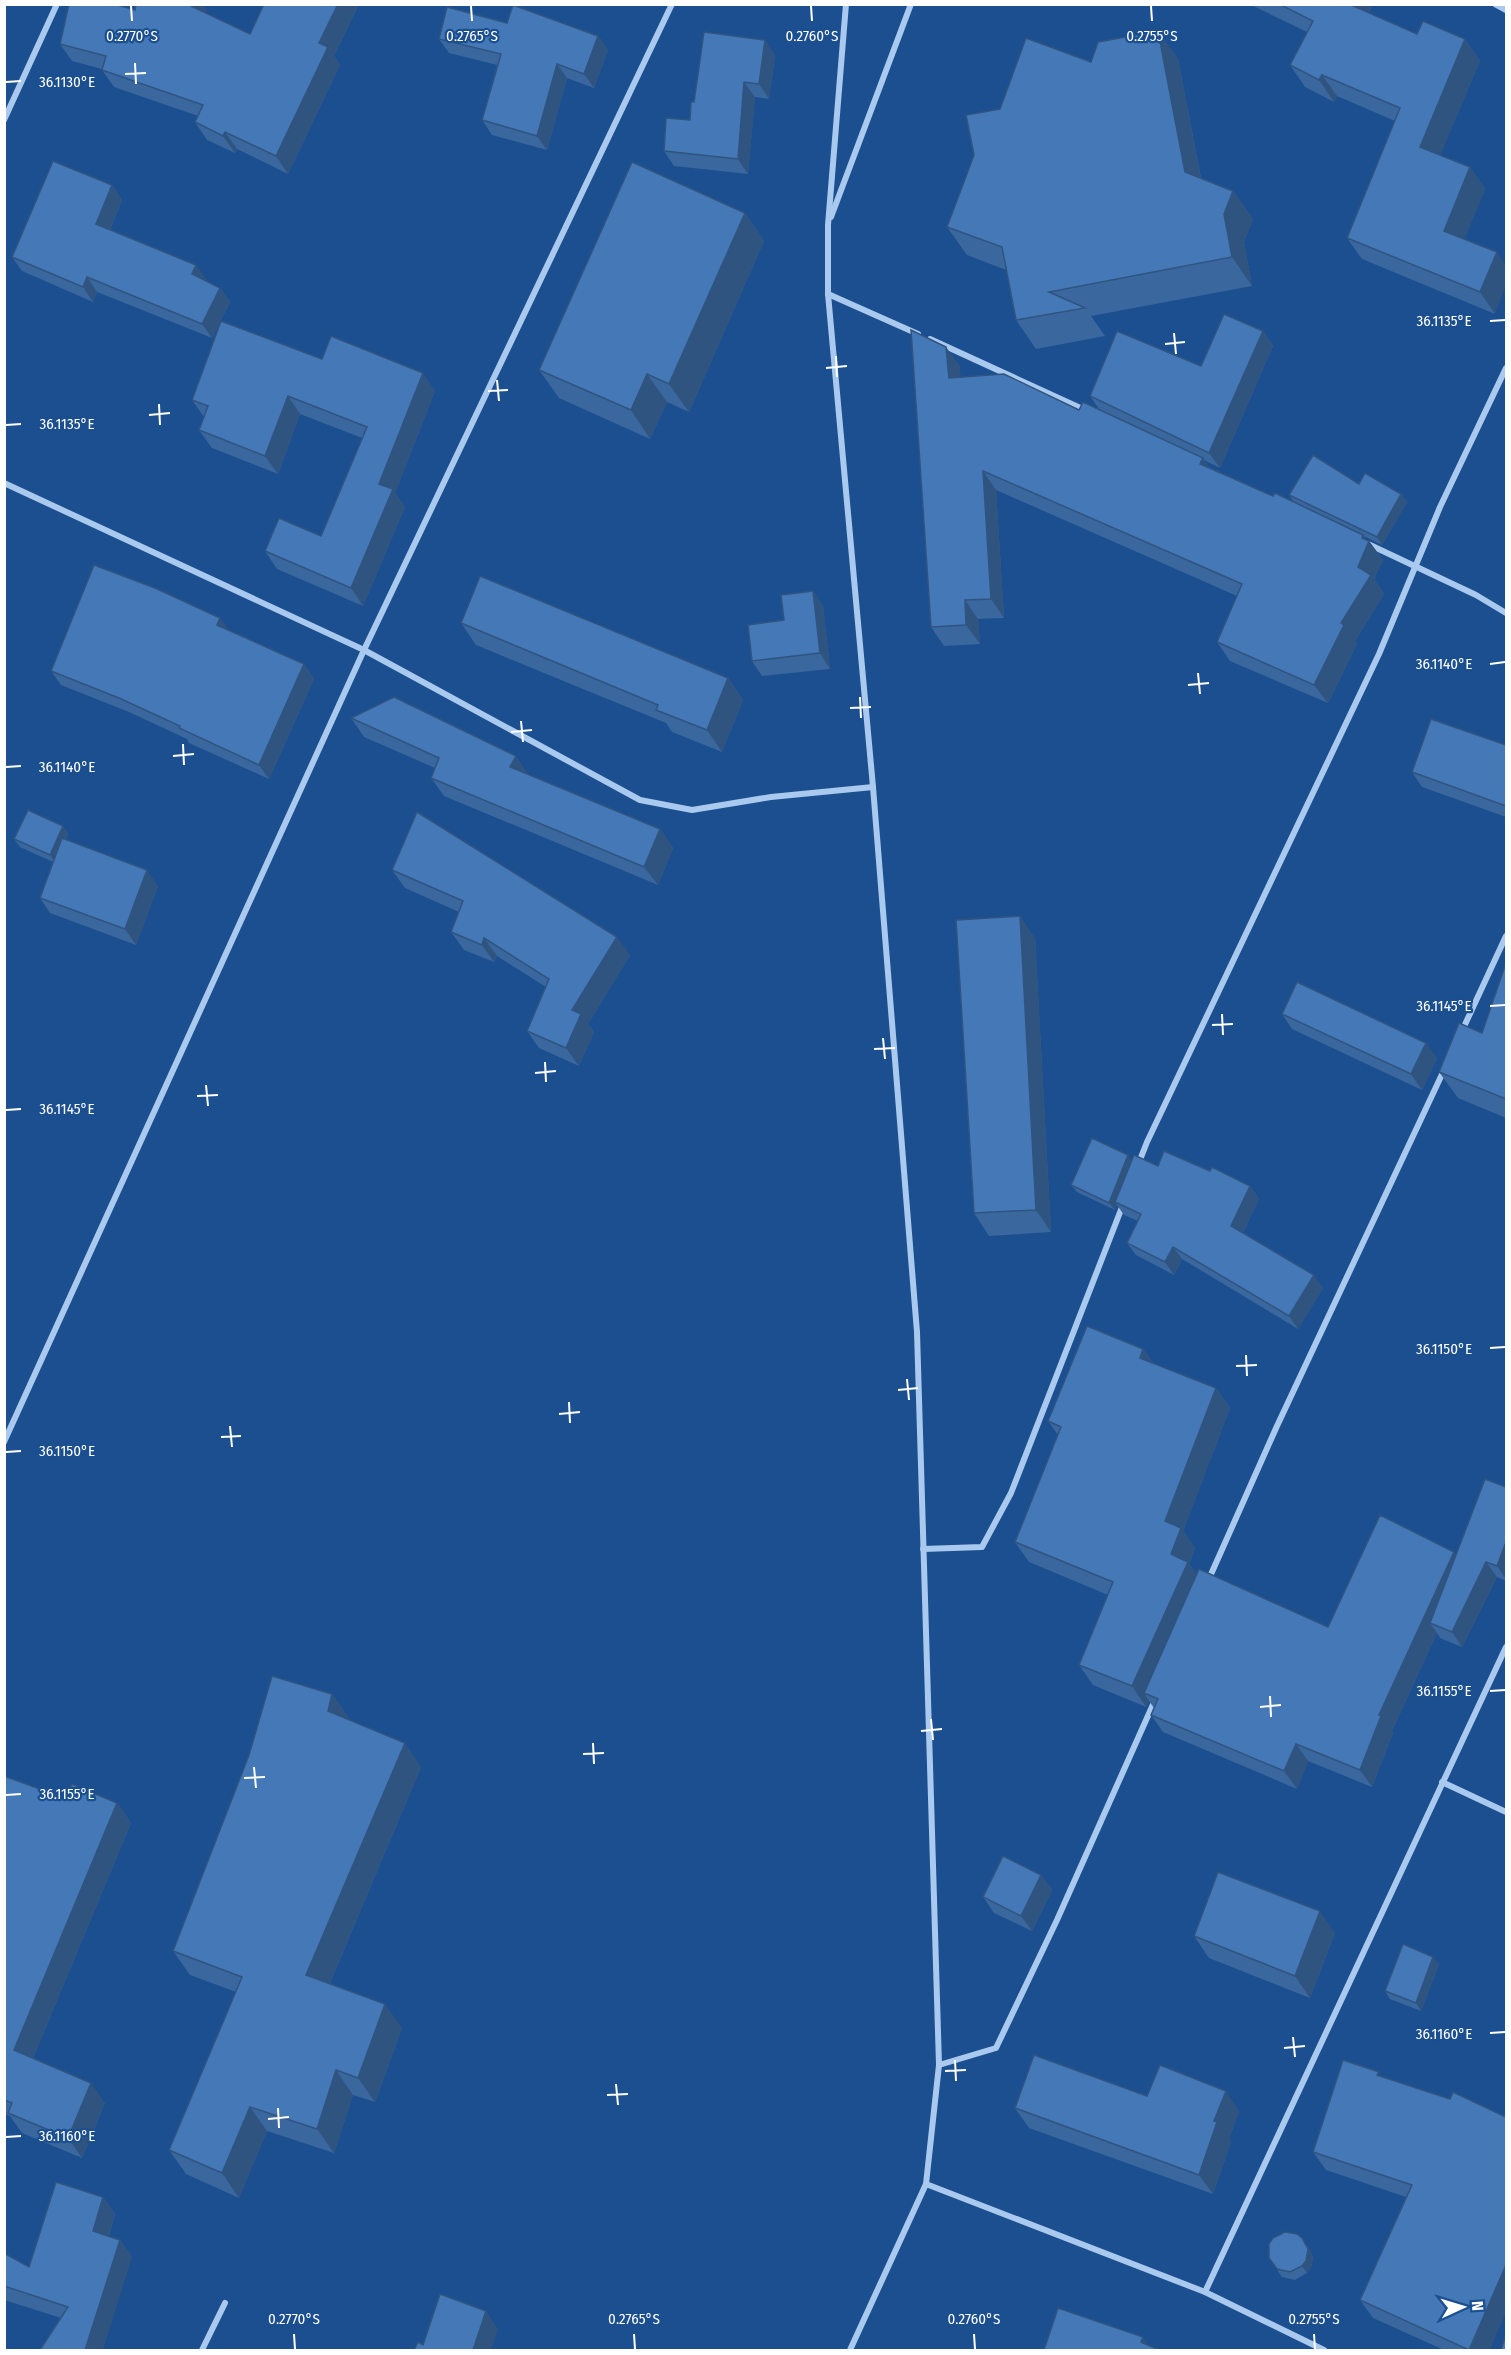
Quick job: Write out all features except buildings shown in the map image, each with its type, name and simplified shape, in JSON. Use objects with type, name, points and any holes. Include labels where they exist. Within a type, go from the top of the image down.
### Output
[{"type":"street","points":[[4,120],[57,4]]},
{"type":"street","points":[[4,1442],[364,650],[672,4]]},
{"type":"street","points":[[846,4],[828,225],[828,294],[873,787],[917,1332],[939,2065],[926,2184],[850,2350]]},
{"type":"street","points":[[828,225],[911,4]]},
{"type":"street","points":[[1495,4],[1506,10]]},
{"type":"street","points":[[828,294],[1098,416]]},
{"type":"street","points":[[1134,1175],[1147,1142],[1379,654],[1440,507],[1506,368]]},
{"type":"street","points":[[4,483],[364,650],[640,800],[692,810],[771,797],[873,787]]},
{"type":"street","points":[[1362,541],[1506,613]]},
{"type":"street","points":[[1457,1042],[1506,936]]},
{"type":"street","points":[[1204,1590],[1277,1426],[1447,1064]]},
{"type":"street","points":[[923,1549],[982,1547],[1011,1493],[1126,1197]]},
{"type":"street","points":[[1204,2292],[1506,1647]]},
{"type":"street","points":[[939,2065],[996,2048],[1057,1920],[1160,1688]]},
{"type":"street","points":[[1442,1782],[1506,1812]]},
{"type":"street","points":[[926,2184],[1204,2292],[1324,2350]]},
{"type":"street","points":[[202,2350],[225,2303]]}]
